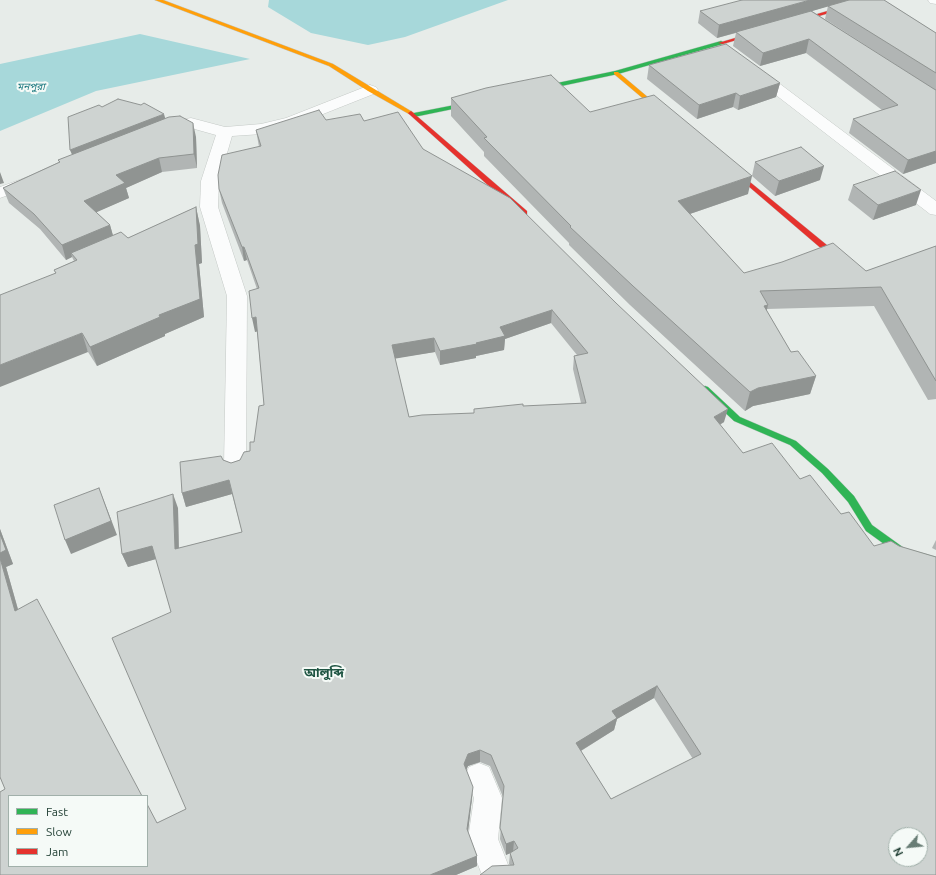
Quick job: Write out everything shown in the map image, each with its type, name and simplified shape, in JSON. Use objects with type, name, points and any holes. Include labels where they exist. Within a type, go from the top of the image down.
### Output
[{"type":"street","points":[[158,0],[331,65],[370,90],[414,115],[530,219]]},
{"type":"street","points":[[523,92],[616,73],[732,54],[809,17],[871,0]]},
{"type":"street","points":[[809,17],[829,30]]},
{"type":"street","points":[[732,54],[936,210]]},
{"type":"street","points":[[616,73],[676,124]]},
{"type":"street","points":[[148,135],[169,126],[191,123],[226,132],[262,129],[292,120],[370,90]]},
{"type":"street","points":[[414,115],[492,99]]},
{"type":"street","points":[[226,132],[202,210],[237,296],[235,466]]},
{"type":"street","points":[[719,159],[845,265],[857,270]]},
{"type":"street","points":[[0,192],[50,173]]},
{"type":"street","points":[[697,381],[737,419],[793,443],[825,471],[851,499],[869,528],[901,551],[936,561]]},
{"type":"street","points":[[479,776],[488,798],[483,839],[497,875]]},
{"type":"water","points":[[269,0],[508,0],[405,37],[368,45],[311,33],[268,7]]},
{"type":"water","name":"মনপুরা","points":[[140,34],[250,59],[96,91],[0,131],[0,64]]},
{"type":"building","points":[[742,0],[810,0],[719,25],[700,11]]},
{"type":"building","points":[[849,0],[884,0],[936,33],[936,73],[828,6]]},
{"type":"building","points":[[811,11],[936,90],[936,151],[908,160],[853,119],[898,105],[809,39],[763,53],[736,32]]},
{"type":"building","points":[[726,44],[780,83],[740,96],[736,93],[699,105],[649,65]]},
{"type":"building","points":[[551,75],[590,112],[654,95],[752,176],[678,201],[744,273],[782,262],[833,243],[866,271],[936,246],[936,381],[881,287],[760,291],[768,305],[764,306],[791,352],[798,351],[816,376],[758,388],[750,392],[570,227],[571,226],[484,138],[487,137],[451,98],[486,88]]},
{"type":"building","points":[[118,99],[141,105],[144,103],[164,114],[70,150],[68,117],[99,105],[102,107]]},
{"type":"building","points":[[319,110],[326,120],[360,114],[364,121],[398,112],[423,149],[510,198],[616,303],[728,409],[714,417],[743,453],[772,443],[800,479],[810,475],[841,514],[849,512],[874,546],[891,541],[899,546],[936,557],[936,875],[480,875],[492,866],[514,865],[510,853],[518,848],[514,841],[506,844],[500,828],[504,786],[491,755],[480,750],[468,754],[464,764],[473,787],[467,829],[477,856],[430,875],[0,875],[0,792],[5,789],[0,777],[0,558],[15,611],[37,599],[141,795],[8,795],[8,867],[148,867],[148,806],[157,823],[186,809],[112,638],[171,612],[152,546],[122,554],[117,512],[173,494],[175,549],[242,532],[229,480],[182,493],[180,462],[221,456],[223,460],[231,463],[240,460],[244,452],[250,451],[250,442],[254,442],[259,406],[264,405],[256,317],[252,318],[249,291],[259,288],[244,247],[242,247],[219,189],[218,175],[222,155],[261,146],[256,130]],"holes":[[[552,310],[588,353],[574,356],[586,403],[523,406],[523,404],[474,409],[474,413],[409,417],[392,345],[434,338],[440,351],[477,344],[476,343],[505,336],[500,327]],[[657,686],[701,754],[611,799],[576,743],[617,718],[612,711]]]},
{"type":"building","points":[[180,116],[193,123],[194,154],[159,158],[116,175],[125,183],[84,201],[110,225],[62,245],[34,214],[3,188],[60,162],[58,160],[169,117]]},
{"type":"building","points":[[801,147],[824,166],[779,181],[755,162]]},
{"type":"building","points":[[895,171],[921,190],[878,205],[853,185]]},
{"type":"building","points":[[196,207],[198,244],[195,245],[200,299],[159,315],[160,317],[90,347],[82,333],[0,365],[0,295],[56,273],[54,270],[77,260],[71,253],[121,232],[128,238]]},
{"type":"building","points":[[99,488],[111,521],[65,540],[54,505]]},
{"type":"building","points":[[0,534],[6,550],[0,553]]},
{"type":"traffic: fast","points":[[533,90],[616,73],[721,43]]},
{"type":"traffic: fast","points":[[414,115],[480,102]]},
{"type":"traffic: fast","points":[[705,389],[737,419],[793,443],[825,471],[851,499],[869,528],[901,551],[936,561]]},
{"type":"traffic: slow","points":[[158,0],[331,65],[370,90],[411,113]]},
{"type":"traffic: slow","points":[[616,73],[667,116]]},
{"type":"traffic: jam","points":[[721,43],[871,0]]},
{"type":"traffic: jam","points":[[411,113],[524,213]]},
{"type":"traffic: jam","points":[[728,166],[847,266]]},
{"type":"district","name":"আলুব্দি","points":[[324,673]]}]
